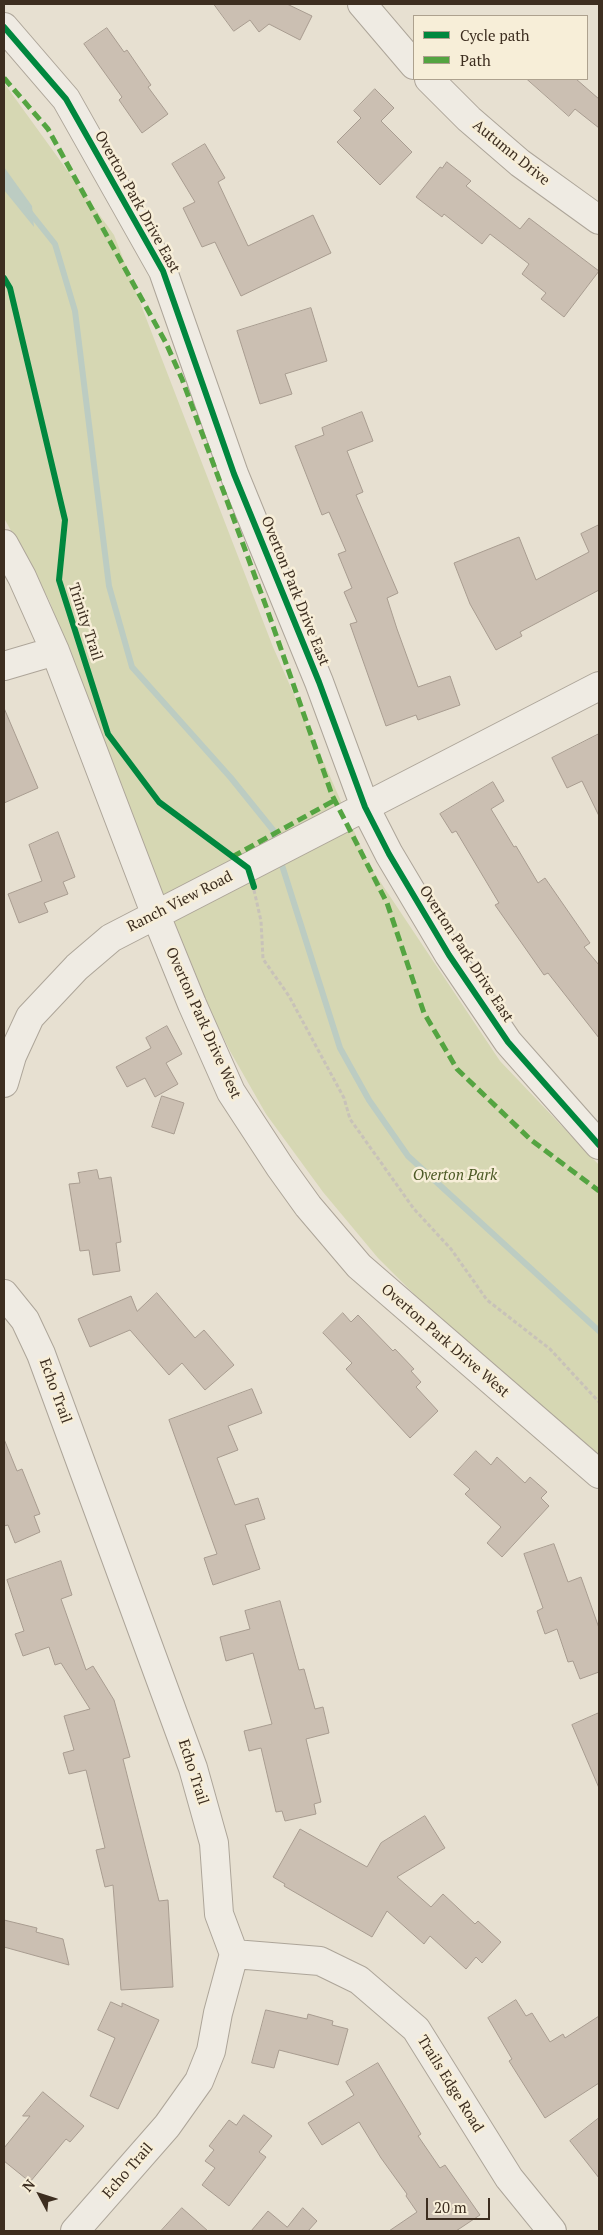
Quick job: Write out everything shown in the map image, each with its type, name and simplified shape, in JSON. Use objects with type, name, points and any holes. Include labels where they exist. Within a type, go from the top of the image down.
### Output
[{"type":"street","points":[[362,4],[400,51],[413,63]]},
{"type":"street","name":"Overton Park Drive East","points":[[4,27],[66,99],[163,271],[234,474],[318,682],[365,807],[416,902],[508,1042],[599,1145]]},
{"type":"street","name":"Autumn Drive","points":[[430,80],[469,119],[520,164],[599,220]]},
{"type":"street","name":"Overton Park Drive West","points":[[4,544],[22,577],[55,651],[154,913],[231,1092],[308,1206],[359,1266],[599,1474]]},
{"type":"street","points":[[4,666],[55,651]]},
{"type":"street","name":"Ranch View Road","points":[[4,1083],[12,1056],[30,1017],[77,967],[110,938],[154,913],[251,873],[320,831],[599,686]]},
{"type":"street","name":"Echo Trail","points":[[4,1294],[25,1320],[42,1354],[193,1768],[214,1843],[219,1914],[234,1954],[218,2013],[211,2051],[199,2081],[167,2126],[75,2231]]},
{"type":"street","name":"Trails Edge Road","points":[[234,1954],[320,1961],[359,1980],[416,2029],[510,2178],[552,2231]]},
{"type":"path","points":[[251,873],[260,921],[263,960],[289,996],[344,1098],[350,1119],[414,1209],[451,1249],[487,1300],[550,1349],[599,1402]]},
{"type":"green space","name":"Overton Park","points":[[4,83],[114,235],[273,647],[369,865],[500,1061],[599,1165],[599,1457],[435,1315],[378,1258],[323,1192],[266,1114],[230,1051],[190,971],[49,600],[4,518]]},
{"type":"shaded area","points":[[4,167],[32,206],[34,227],[4,190]]},
{"type":"building","points":[[214,4],[287,4],[312,16],[300,40],[269,24],[259,32],[250,20],[234,31]]},
{"type":"building","points":[[107,28],[124,52],[127,50],[151,85],[148,87],[168,114],[142,133],[119,100],[122,97],[84,44]]},
{"type":"building","points":[[528,80],[577,80],[599,99],[599,128],[575,109],[569,116]]},
{"type":"building","points":[[375,89],[394,108],[381,121],[412,152],[380,185],[337,142],[361,118],[354,111]]},
{"type":"building","points":[[205,144],[225,178],[218,182],[248,246],[313,215],[331,253],[241,296],[215,242],[202,247],[183,208],[195,202],[172,164]]},
{"type":"building","points":[[447,162],[471,181],[466,186],[520,229],[529,218],[599,271],[564,317],[541,299],[546,293],[522,274],[529,264],[490,234],[482,244],[444,214],[442,217],[416,197],[440,167],[442,168]]},
{"type":"building","points":[[311,308],[327,361],[285,374],[292,394],[260,404],[237,331]]},
{"type":"building","points":[[362,412],[373,441],[347,451],[363,492],[356,495],[398,593],[387,598],[397,629],[418,687],[450,676],[460,705],[418,720],[416,715],[386,726],[350,624],[357,622],[344,592],[352,588],[338,554],[346,551],[329,512],[322,515],[295,446],[324,435],[322,428]]},
{"type":"building","points":[[599,525],[599,590],[520,632],[522,636],[496,650],[470,604],[454,563],[519,537],[536,580],[589,552],[581,534]]},
{"type":"building","points":[[4,708],[38,788],[4,803]]},
{"type":"building","points":[[599,734],[599,816],[582,781],[567,788],[552,758]]},
{"type":"building","points":[[493,782],[504,801],[491,809],[538,883],[545,878],[590,943],[584,947],[599,965],[599,1038],[548,973],[544,975],[495,905],[499,903],[456,831],[452,833],[440,814]]},
{"type":"building","points":[[58,832],[75,877],[63,882],[68,894],[44,903],[48,912],[19,923],[8,894],[42,881],[29,845]]},
{"type":"building","points":[[167,1026],[182,1054],[166,1063],[178,1084],[155,1097],[145,1078],[127,1087],[116,1067],[151,1048],[146,1038]]},
{"type":"building","points":[[162,1096],[184,1103],[174,1134],[152,1127]]},
{"type":"building","points":[[97,1170],[99,1179],[111,1177],[121,1242],[116,1243],[120,1271],[93,1275],[89,1250],[80,1251],[69,1184],[80,1183],[78,1173]]},
{"type":"building","points":[[157,1293],[195,1338],[204,1330],[234,1365],[205,1390],[182,1363],[169,1375],[130,1330],[90,1347],[78,1319],[131,1296],[137,1311]]},
{"type":"building","points":[[343,1313],[351,1322],[358,1315],[393,1351],[395,1349],[414,1369],[411,1371],[421,1382],[416,1387],[438,1411],[410,1438],[346,1369],[352,1363],[323,1333]]},
{"type":"building","points":[[252,1389],[262,1413],[228,1426],[238,1450],[217,1458],[235,1505],[258,1498],[265,1519],[245,1525],[260,1569],[213,1585],[204,1558],[217,1554],[169,1420]]},
{"type":"building","points":[[4,1439],[17,1471],[22,1469],[40,1514],[34,1516],[40,1532],[15,1543],[8,1525],[4,1526]]},
{"type":"building","points":[[476,1451],[491,1465],[497,1457],[525,1483],[530,1477],[547,1492],[541,1498],[549,1506],[502,1557],[487,1543],[501,1527],[465,1494],[470,1489],[454,1475]]},
{"type":"building","points":[[554,1544],[568,1582],[581,1577],[599,1628],[599,1672],[580,1679],[573,1661],[568,1662],[557,1629],[545,1634],[537,1611],[543,1608],[524,1554]]},
{"type":"building","points":[[61,1561],[72,1595],[61,1599],[86,1670],[93,1666],[114,1700],[130,1757],[123,1759],[159,1901],[168,1900],[173,1987],[121,1990],[113,1885],[105,1887],[96,1850],[105,1848],[86,1770],[69,1774],[63,1753],[74,1750],[64,1716],[90,1709],[61,1663],[55,1665],[49,1647],[23,1656],[15,1634],[24,1631],[7,1580]]},
{"type":"building","points":[[280,1601],[299,1670],[304,1669],[315,1709],[323,1707],[329,1733],[306,1739],[321,1802],[314,1804],[316,1814],[285,1821],[282,1811],[276,1812],[261,1748],[249,1751],[244,1731],[272,1724],[253,1653],[226,1661],[220,1637],[250,1629],[245,1611]]},
{"type":"building","points":[[599,1713],[599,1788],[572,1725]]},
{"type":"building","points":[[425,1816],[445,1848],[397,1877],[431,1907],[443,1894],[475,1924],[478,1921],[501,1942],[482,1963],[476,1957],[466,1969],[430,1936],[424,1944],[387,1911],[372,1937],[284,1886],[285,1884],[273,1877],[300,1829],[367,1867],[381,1843]]},
{"type":"building","points":[[4,1920],[37,1928],[36,1932],[63,1939],[69,1965],[4,1947]]},
{"type":"building","points":[[516,2000],[526,2016],[532,2013],[550,2042],[563,2034],[565,2038],[599,2016],[599,2083],[545,2118],[509,2061],[512,2059],[488,2018]]},
{"type":"building","points":[[111,2002],[122,2007],[122,2003],[159,2020],[118,2109],[90,2096],[115,2038],[98,2030]]},
{"type":"building","points":[[266,2010],[307,2019],[308,2014],[333,2021],[332,2025],[348,2029],[338,2065],[279,2050],[274,2068],[252,2063]]},
{"type":"building","points":[[378,2063],[421,2134],[418,2136],[440,2168],[445,2165],[480,2215],[456,2231],[389,2231],[417,2212],[359,2122],[322,2145],[308,2123],[354,2095],[346,2082]]},
{"type":"building","points":[[43,2092],[84,2126],[70,2142],[66,2139],[30,2182],[4,2161],[4,2148],[30,2116],[23,2116]]},
{"type":"building","points":[[244,2115],[272,2136],[259,2152],[266,2157],[229,2206],[202,2185],[215,2168],[205,2161],[214,2150],[209,2146],[229,2120],[236,2125]]},
{"type":"building","points":[[599,2118],[599,2178],[570,2141]]},
{"type":"building","points":[[182,2208],[190,2215],[208,2231],[161,2231]]},
{"type":"building","points":[[303,2208],[317,2221],[308,2231],[251,2231],[268,2211],[287,2227]]},
{"type":"waterway","points":[[28,210],[55,244],[75,311],[109,586],[132,667],[231,778],[273,830],[276,844]]},
{"type":"waterway","points":[[280,859],[340,1048],[369,1100],[408,1156],[599,1331]]},
{"type":"marked path","points":[[4,78],[48,129],[166,343],[182,379],[267,609],[332,795],[387,903],[424,1013],[457,1069],[531,1140],[599,1191]]},
{"type":"marked path","points":[[232,857],[335,800]]},
{"type":"cycle path","points":[[4,27],[66,99],[163,271],[234,474],[319,682],[365,807],[389,854],[449,955],[508,1042],[599,1145]]},
{"type":"cycle path","name":"Trinity Trail","points":[[4,278],[10,288],[65,520],[59,580],[108,734],[159,802],[248,868],[254,887]]}]
